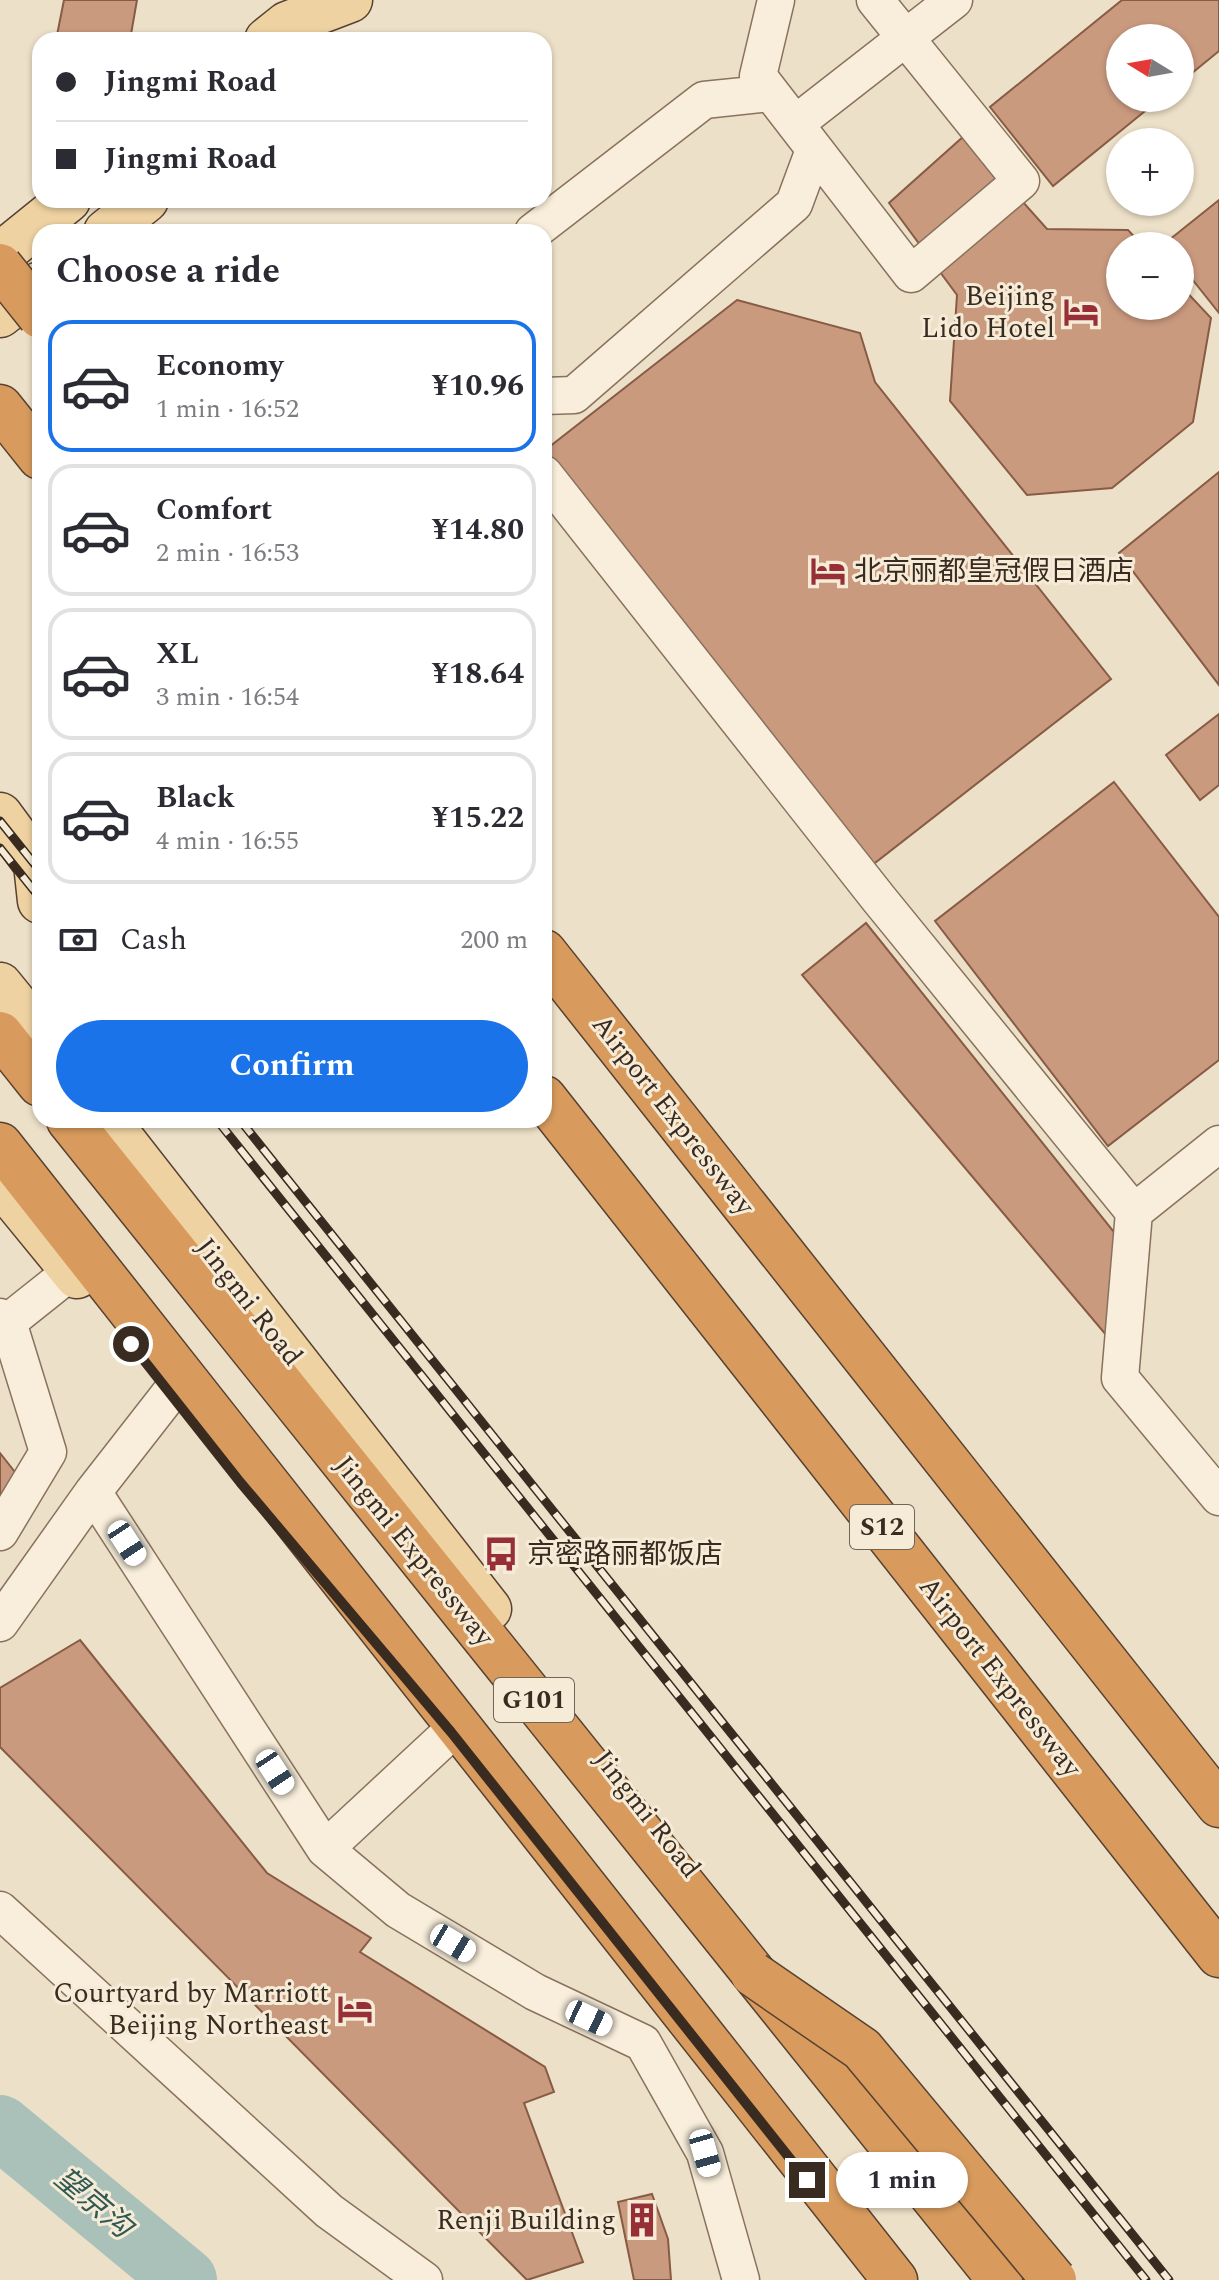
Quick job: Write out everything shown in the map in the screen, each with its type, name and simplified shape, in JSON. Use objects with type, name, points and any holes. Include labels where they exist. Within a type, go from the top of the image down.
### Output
[{"type":"highway","points":[[0,266],[32,306]]},
{"type":"highway","name":"Airport Expressway","points":[[552,962],[1219,1805]]},
{"type":"highway","points":[[0,1034],[32,1074]]},
{"type":"highway","name":"Airport Expressway","points":[[552,1108],[1219,1955]]},
{"type":"highway","name":"Jingmi Expressway","points":[[75,1128],[1000,2280]]},
{"type":"highway","name":"G101","points":[[0,1145],[895,2280]]},
{"type":"highway","points":[[753,1974],[862,2049],[1054,2280]]},
{"type":"main road","points":[[277,32],[287,24],[338,12]]},
{"type":"main road","points":[[38,224],[58,208]]},
{"type":"main road","points":[[116,224],[136,208]]},
{"type":"main road","points":[[0,255],[32,229]]},
{"type":"main road","points":[[0,315],[32,290]]},
{"type":"main road","points":[[0,815],[32,859]]},
{"type":"main road","points":[[0,985],[32,1024]]},
{"type":"main road","name":"Jingmi Road","points":[[113,1128],[1011,2280]]},
{"type":"main road","name":"G101","points":[[0,1182],[240,1482],[451,1732],[886,2280]]},
{"type":"street","points":[[776,0],[758,76],[911,274],[1021,181],[875,0]]},
{"type":"street","points":[[552,396],[574,395],[794,204],[805,137],[906,38],[954,0]]},
{"type":"street","points":[[543,224],[704,100],[771,93]]},
{"type":"street","points":[[552,484],[879,899],[1134,1212],[1120,1378],[1219,1497]]},
{"type":"street","points":[[1134,1212],[1219,1144]]},
{"type":"street","points":[[0,1532],[48,1452],[4,1319],[72,1271]]},
{"type":"street","points":[[0,1623],[93,1492],[171,1392]]},
{"type":"street","points":[[93,1492],[325,1849],[398,1910],[535,1992],[643,2043],[705,2153],[741,2280]]},
{"type":"street","points":[[325,1849],[451,1732]]},
{"type":"street","points":[[0,1910],[329,2211],[424,2280]]},
{"type":"building","points":[[64,0],[137,0],[131,32],[58,32]]},
{"type":"building","points":[[1122,0],[1219,0],[1219,51],[1194,72],[1194,24],[1106,24],[1106,112],[1144,112],[1124,128],[1106,128],[1106,143],[1053,186],[990,107]]},
{"type":"building","name":"Beijing Lido Hotel","points":[[964,136],[1047,229],[1128,230],[1130,232],[1106,232],[1106,320],[1194,320],[1194,300],[1211,318],[1193,422],[1112,488],[1027,495],[950,401],[957,295],[889,203]]},
{"type":"building","points":[[1219,200],[1219,313],[1194,282],[1194,232],[1179,232]]},
{"type":"building","name":"北京丽都皇冠假日酒店","points":[[737,300],[860,333],[875,382],[1111,679],[871,866],[552,473],[552,445]]},
{"type":"building","points":[[1219,472],[1219,685],[1119,553]]},
{"type":"building","points":[[1219,714],[1219,785],[1200,800],[1166,755]]},
{"type":"building","points":[[1114,782],[1219,917],[1219,1060],[1108,1146],[935,921]]},
{"type":"building","points":[[866,923],[1130,1252],[1118,1349],[802,975]]},
{"type":"building","points":[[0,1453],[22,1481],[0,1518]]},
{"type":"building","name":"Courtyard by Marriott Beijing Northeast","points":[[80,1640],[267,1873],[371,1938],[360,1952],[545,2067],[554,2092],[524,2103],[583,2262],[527,2280],[0,1747],[0,1688]]},
{"type":"building","name":"Renji Building","points":[[652,2194],[668,2239],[671,2280],[634,2280],[618,2202]]},
{"type":"waterway","name":"望京沟","points":[[0,2127],[185,2280]]},
{"type":"railway","points":[[0,821],[32,861]]},
{"type":"railway","points":[[0,848],[32,888]]},
{"type":"railway","points":[[223,1128],[1146,2280]]},
{"type":"railway","points":[[246,1128],[1169,2280]]},
{"type":"place","name":"Beijing Lido Hotel","points":[[1081,312]]},
{"type":"place","name":"北京丽都皇冠假日酒店","points":[[828,571]]},
{"type":"place","name":"京密路丽都饭店","points":[[501,1554]]},
{"type":"place","name":"Courtyard by Marriott Beijing Northeast","points":[[355,2009]]},
{"type":"place","name":"Renji Building","points":[[642,2220]]},
{"type":"route","points":[[131,1344],[240,1482],[451,1732],[807,2180]]}]
